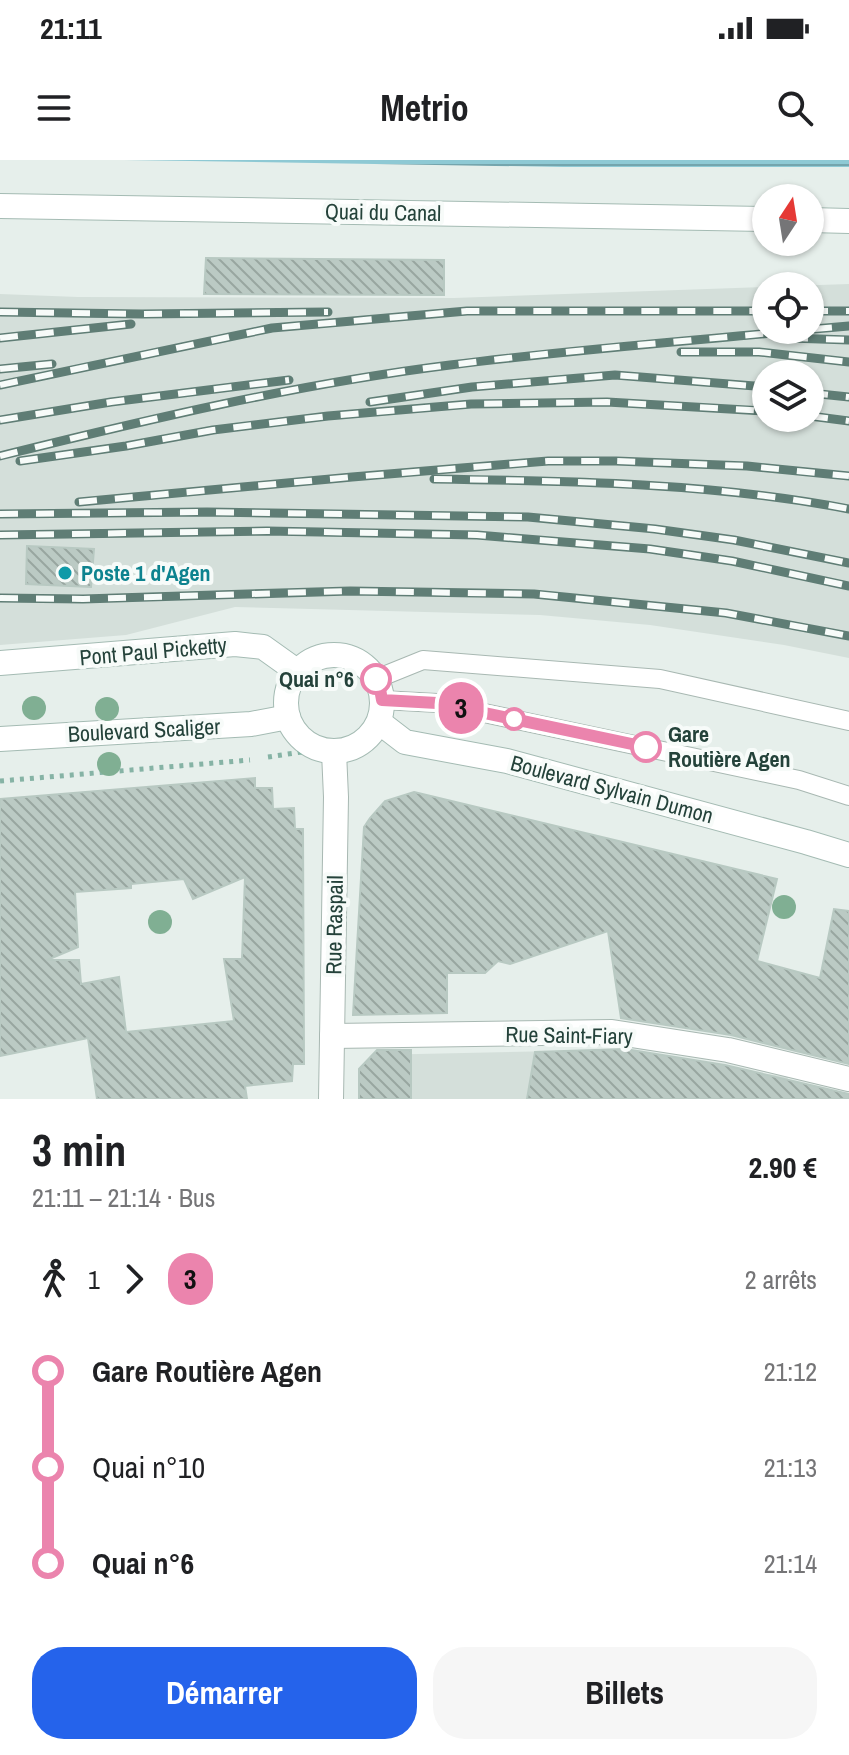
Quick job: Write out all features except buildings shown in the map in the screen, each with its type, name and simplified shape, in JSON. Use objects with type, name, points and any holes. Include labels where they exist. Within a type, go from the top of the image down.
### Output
[{"type":"street","name":"Quai du Canal","points":[[0,206],[752,219]]},
{"type":"street","points":[[824,220],[849,221]]},
{"type":"street","name":"Pont Paul Picketty","points":[[0,663],[235,644],[263,647],[298,672]]},
{"type":"street","points":[[339,655],[366,667],[379,700],[371,735],[347,750],[328,751],[301,738],[288,717],[290,684],[310,662],[324,657],[339,655]]},
{"type":"street","name":"Boulevard Sylvain Dumon","points":[[379,700],[405,742],[507,761],[849,855]]},
{"type":"street","name":"Boulevard Scaliger","points":[[0,739],[251,724],[288,717]]},
{"type":"street","name":"Rue Raspail","points":[[328,751],[336,797],[331,1099]]},
{"type":"street","name":"Rue Saint-Fiary","points":[[332,1036],[612,1032],[728,1050],[849,1079]]},
{"type":"lane","points":[[379,700],[423,660],[660,679],[849,721]]},
{"type":"lane","points":[[379,700],[437,703],[799,780],[849,796]]},
{"type":"path","points":[[0,781],[328,751]]},
{"type":"shaded area","points":[[849,284],[849,658],[650,625],[540,615],[235,607],[126,635],[0,645],[0,294],[454,298],[752,287],[752,344],[824,344],[824,285]]},
{"type":"shaded area","points":[[605,1050],[788,1077],[783,1099],[359,1099],[359,1069],[372,1055]]},
{"type":"water","points":[[124,160],[849,160],[849,167],[563,167]]},
{"type":"railway","points":[[0,385],[272,328],[467,311],[752,311]]},
{"type":"railway","points":[[824,311],[849,311]]},
{"type":"railway","points":[[0,312],[328,312]]},
{"type":"railway","points":[[0,338],[131,324]]},
{"type":"railway","points":[[824,328],[849,326]]},
{"type":"railway","points":[[0,456],[224,404],[337,382],[450,365],[752,335]]},
{"type":"railway","points":[[824,339],[849,340]]},
{"type":"railway","points":[[681,352],[759,352],[849,362]]},
{"type":"railway","points":[[0,369],[52,364]]},
{"type":"railway","points":[[370,402],[472,387],[615,375],[752,386]]},
{"type":"railway","points":[[0,420],[111,402],[289,380]]},
{"type":"railway","points":[[824,394],[849,397]]},
{"type":"railway","points":[[20,461],[213,430],[471,404],[607,402],[752,410]]},
{"type":"railway","points":[[824,418],[849,421]]},
{"type":"railway","points":[[79,502],[548,461],[747,466],[849,476]]},
{"type":"railway","points":[[434,479],[695,489],[849,509]]},
{"type":"railway","points":[[0,514],[207,512],[528,517],[734,540],[849,563]]},
{"type":"railway","points":[[0,535],[267,531],[477,535],[650,549],[732,561],[849,586]]},
{"type":"railway","points":[[0,598],[83,599],[350,591],[534,594],[726,613],[849,636]]},
{"type":"bus line","name":"3","points":[[376,679],[382,700],[437,703],[646,747]]},
{"type":"place","name":"Poste 1 d'Agen","points":[[65,573]]},
{"type":"place","name":"Quai n°6","points":[[376,679]]},
{"type":"place","name":"Gare Routière Agen","points":[[646,747]]}]
